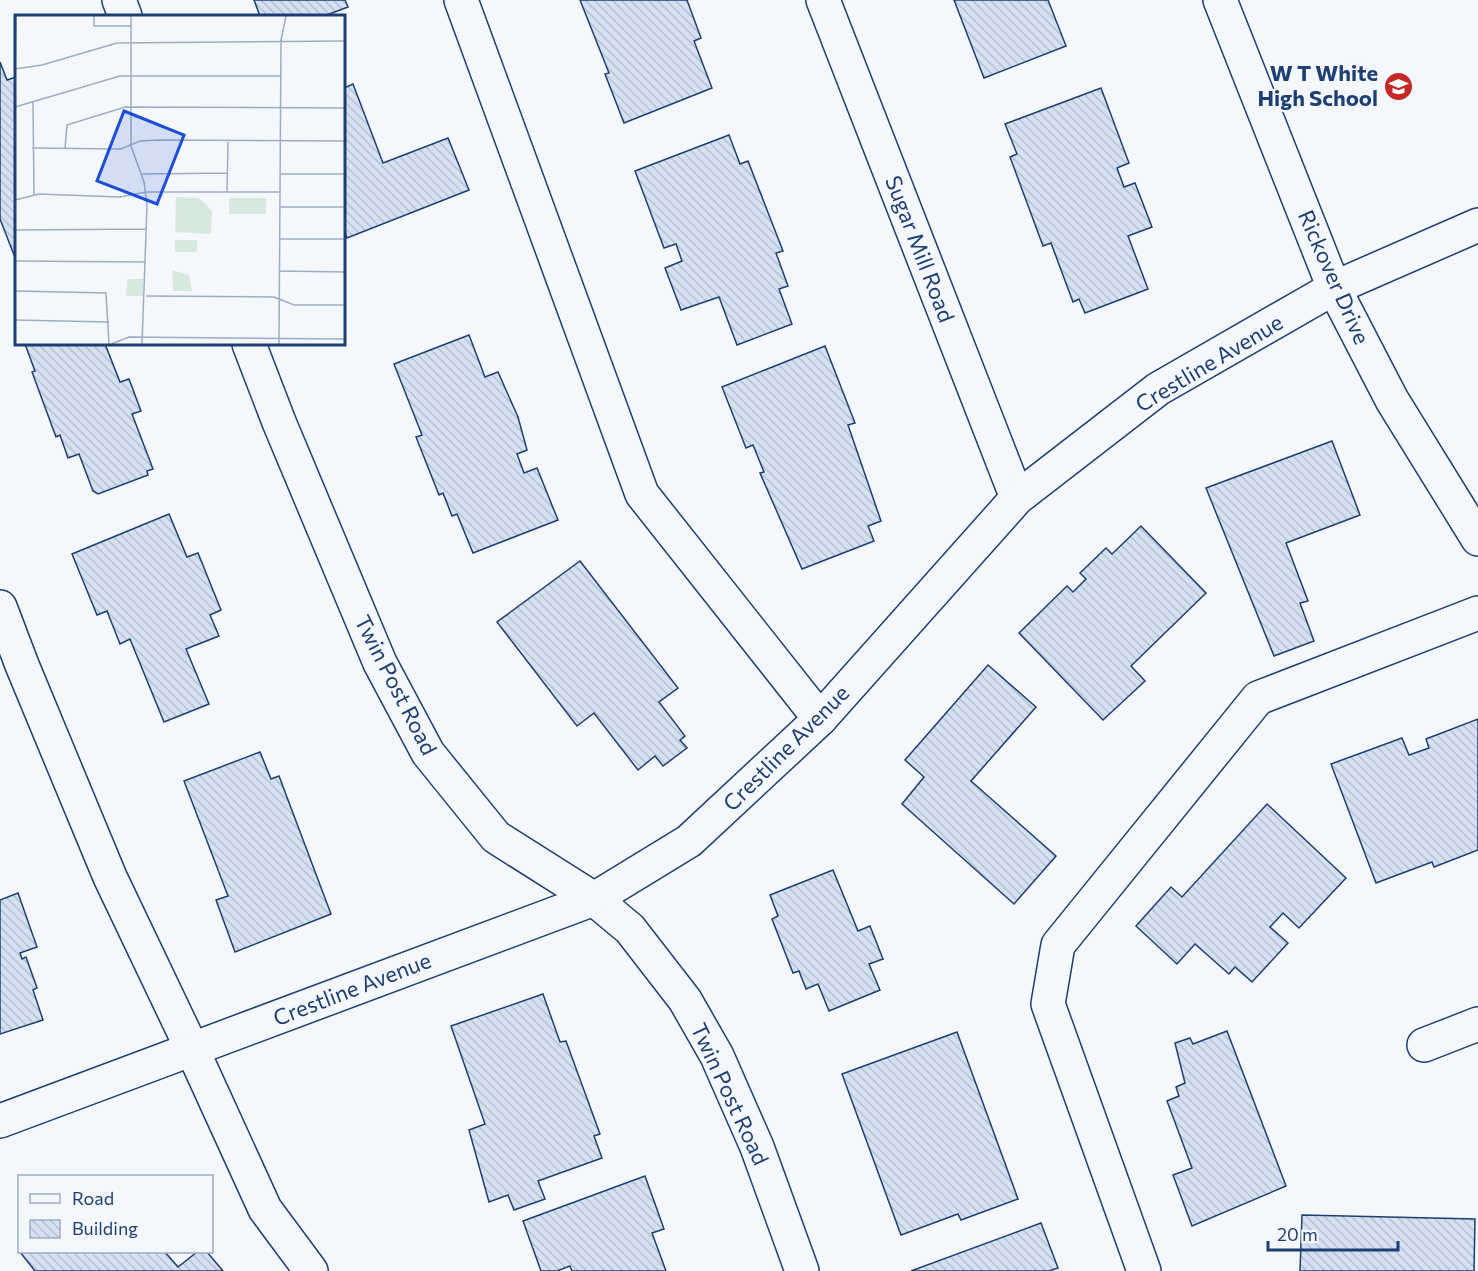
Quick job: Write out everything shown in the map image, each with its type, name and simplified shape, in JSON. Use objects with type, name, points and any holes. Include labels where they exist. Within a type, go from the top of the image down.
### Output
[{"type":"street","points":[[119,0],[125,15]]},
{"type":"street","points":[[461,0],[642,494],[820,719]]},
{"type":"street","name":"Sugar Mill Road","points":[[823,0],[1017,498]]},
{"type":"street","name":"Rickover Drive","points":[[1220,0],[1334,288],[1392,400],[1478,539]]},
{"type":"street","name":"Crestline Avenue","points":[[0,1121],[594,899],[689,841],[820,719],[1017,498],[1158,389],[1334,288],[1478,225]]},
{"type":"street","name":"Twin Post Road","points":[[249,345],[279,422],[380,663],[428,753],[495,837],[594,899],[630,929],[685,1000],[717,1056],[757,1147],[802,1271]]},
{"type":"street","points":[[0,607],[110,877],[265,1209],[311,1271]]},
{"type":"street","points":[[1144,1271],[1048,1004],[1058,945],[1258,698],[1478,613]]},
{"type":"street","points":[[1424,1045],[1478,1024]]},
{"type":"building","points":[[254,0],[345,0],[348,7],[327,15],[260,15]]},
{"type":"building","points":[[580,0],[687,0],[701,38],[694,41],[712,88],[624,123],[605,74],[609,73]]},
{"type":"building","points":[[954,0],[1048,0],[1066,46],[984,78]]},
{"type":"building","points":[[0,62],[7,80],[15,77],[15,257],[0,219]]},
{"type":"building","points":[[353,84],[383,163],[448,138],[469,190],[347,238],[345,232],[345,88]]},
{"type":"building","points":[[1101,88],[1129,163],[1117,168],[1124,187],[1135,183],[1152,227],[1128,236],[1148,289],[1085,313],[1079,299],[1073,302],[1051,243],[1043,246],[1010,157],[1017,154],[1005,124]]},
{"type":"building","points":[[729,135],[740,164],[748,161],[783,251],[776,253],[788,286],[779,289],[792,324],[737,345],[719,297],[681,310],[665,268],[682,261],[676,244],[664,248],[635,171]]},
{"type":"building","points":[[469,335],[485,377],[498,372],[518,417],[527,450],[517,454],[524,473],[537,468],[558,520],[473,553],[457,514],[452,516],[443,493],[439,495],[416,437],[422,435],[394,364]]},
{"type":"building","points":[[25,345],[105,345],[120,382],[129,379],[141,411],[132,414],[153,469],[147,471],[148,475],[98,494],[93,491],[79,454],[68,458],[60,435],[56,437],[32,372],[35,371]]},
{"type":"building","points":[[825,346],[855,423],[848,425],[881,521],[868,526],[874,541],[802,569],[760,473],[764,472],[753,445],[746,448],[722,387]]},
{"type":"building","points":[[1332,441],[1360,515],[1286,543],[1308,601],[1300,603],[1314,641],[1274,656],[1206,488]]},
{"type":"building","points":[[169,514],[187,557],[198,553],[221,610],[210,615],[219,636],[186,649],[209,704],[164,722],[130,639],[120,644],[107,611],[97,615],[72,554]]},
{"type":"building","points":[[1141,526],[1206,593],[1131,666],[1145,681],[1103,720],[1019,633],[1067,586],[1073,592],[1086,579],[1080,573],[1106,548],[1112,554]]},
{"type":"building","points":[[580,561],[678,688],[659,702],[685,736],[680,740],[687,748],[663,766],[655,756],[638,770],[594,713],[577,726],[497,622]]},
{"type":"building","points":[[988,665],[1036,707],[971,781],[1056,856],[1014,904],[902,804],[924,777],[905,760]]},
{"type":"building","points":[[1478,719],[1478,850],[1434,867],[1432,862],[1376,883],[1331,764],[1402,738],[1409,755],[1429,748],[1426,739]]},
{"type":"building","points":[[260,752],[271,779],[279,776],[331,914],[235,952],[216,900],[228,896],[184,781]]},
{"type":"building","points":[[1267,804],[1346,878],[1299,928],[1283,913],[1270,927],[1288,943],[1252,982],[1235,967],[1229,974],[1195,944],[1177,964],[1136,926],[1171,887],[1182,897]]},
{"type":"building","points":[[833,870],[858,931],[870,926],[883,959],[869,964],[880,990],[829,1011],[818,984],[806,989],[799,971],[793,973],[772,919],[778,916],[770,895]]},
{"type":"building","points":[[18,893],[37,947],[20,953],[22,959],[26,957],[37,988],[33,990],[43,1020],[0,1034],[0,900]]},
{"type":"building","points":[[543,994],[560,1042],[566,1041],[600,1134],[594,1136],[602,1158],[538,1181],[545,1199],[514,1210],[508,1195],[489,1202],[469,1130],[485,1124],[451,1026]]},
{"type":"building","points":[[1227,1031],[1286,1186],[1192,1226],[1173,1175],[1192,1168],[1167,1101],[1179,1096],[1176,1087],[1185,1083],[1175,1043],[1190,1038],[1193,1044]]},
{"type":"building","points":[[957,1032],[1018,1199],[961,1220],[958,1214],[901,1235],[842,1074]]},
{"type":"building","points":[[645,1176],[664,1229],[652,1233],[666,1271],[572,1271],[570,1266],[557,1271],[541,1271],[523,1221]]},
{"type":"building","points":[[1302,1215],[1475,1219],[1474,1271],[1300,1271]]},
{"type":"building","points":[[1041,1223],[1058,1268],[1049,1271],[911,1271]]},
{"type":"building","points":[[21,1253],[166,1253],[178,1267],[196,1253],[208,1253],[223,1271],[35,1271]]},
{"type":"place","name":"W T White High School","points":[[1399,86]]}]
